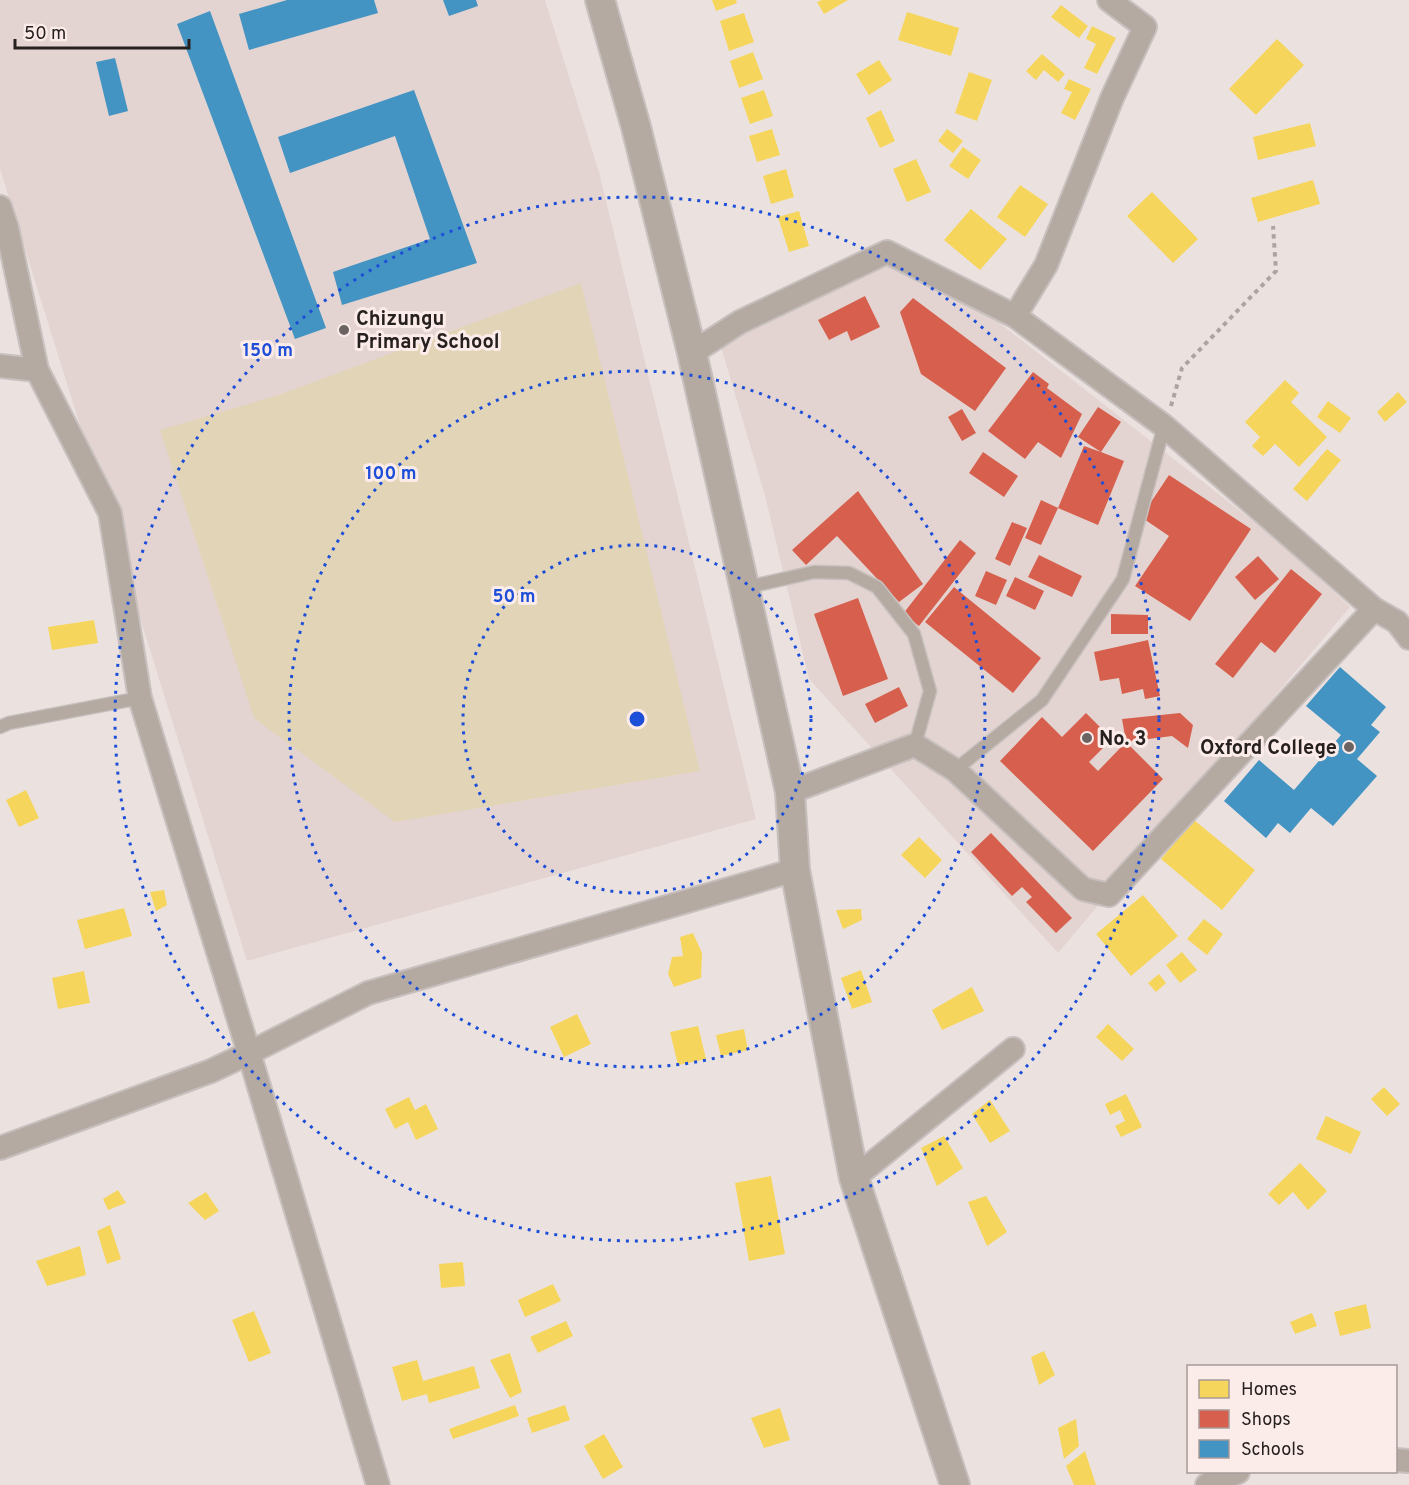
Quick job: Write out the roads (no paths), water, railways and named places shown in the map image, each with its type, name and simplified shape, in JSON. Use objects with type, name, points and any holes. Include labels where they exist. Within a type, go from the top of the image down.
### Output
[{"type":"street","points":[[600,0],[636,127],[692,353],[790,792],[795,870],[854,1178],[955,1485]]},
{"type":"street","points":[[1015,316],[1046,266],[1112,98],[1145,27],[1109,0]]},
{"type":"street","points":[[0,207],[7,228],[37,370],[110,513],[140,698],[378,1485]]},
{"type":"street","points":[[692,353],[740,322],[887,252],[1015,316],[1164,426],[1374,609],[1405,625]]},
{"type":"street","points":[[0,366],[37,370]]},
{"type":"street","points":[[790,792],[915,745],[955,770],[1083,889],[1108,895],[1374,609]]},
{"type":"street","points":[[0,1148],[211,1071],[368,993],[795,870]]},
{"type":"street","points":[[854,1178],[1013,1049]]},
{"type":"street","points":[[1207,1485],[1237,1473]]},
{"type":"lane","points":[[955,770],[1042,700],[1123,579],[1164,426]]},
{"type":"lane","points":[[744,588],[814,572],[849,573],[877,587],[914,634],[930,691],[915,745]]},
{"type":"lane","points":[[0,727],[9,723],[140,698]]},
{"type":"place","name":"Chizungu Primary School","points":[[344,330]]},
{"type":"place","name":"No. 3","points":[[1087,738]]},
{"type":"place","name":"Oxford College","points":[[1349,747]]}]
